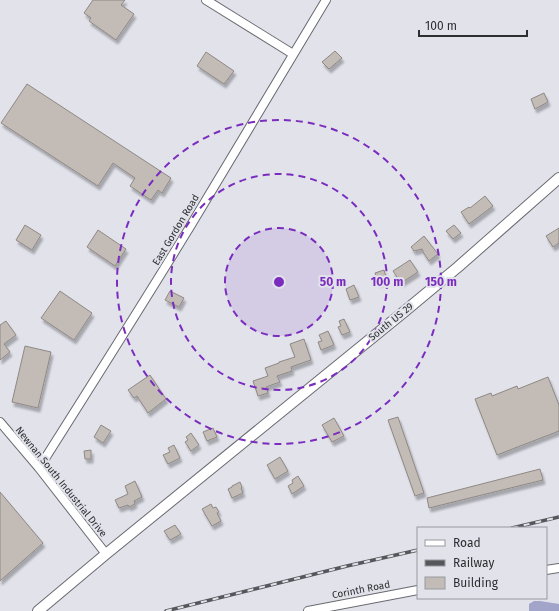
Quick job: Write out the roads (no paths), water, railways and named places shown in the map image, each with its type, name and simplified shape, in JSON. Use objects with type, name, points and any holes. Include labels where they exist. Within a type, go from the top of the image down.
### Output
[{"type":"main road","name":"South US 29","points":[[38,611],[458,267],[559,178]]},
{"type":"street","points":[[206,0],[293,54]]},
{"type":"street","name":"East Gordon Road","points":[[39,468],[183,238],[326,0]]},
{"type":"street","name":"Newnan South Industrial Drive","points":[[0,422],[39,468],[106,554]]},
{"type":"street","points":[[547,570],[559,568]]},
{"type":"street","name":"Corinth Road","points":[[308,611],[417,590]]},
{"type":"water","points":[[534,601],[559,604],[559,611],[529,611],[529,604]]},
{"type":"railway","points":[[516,527],[559,517]]},
{"type":"railway","points":[[166,611],[417,550]]}]
